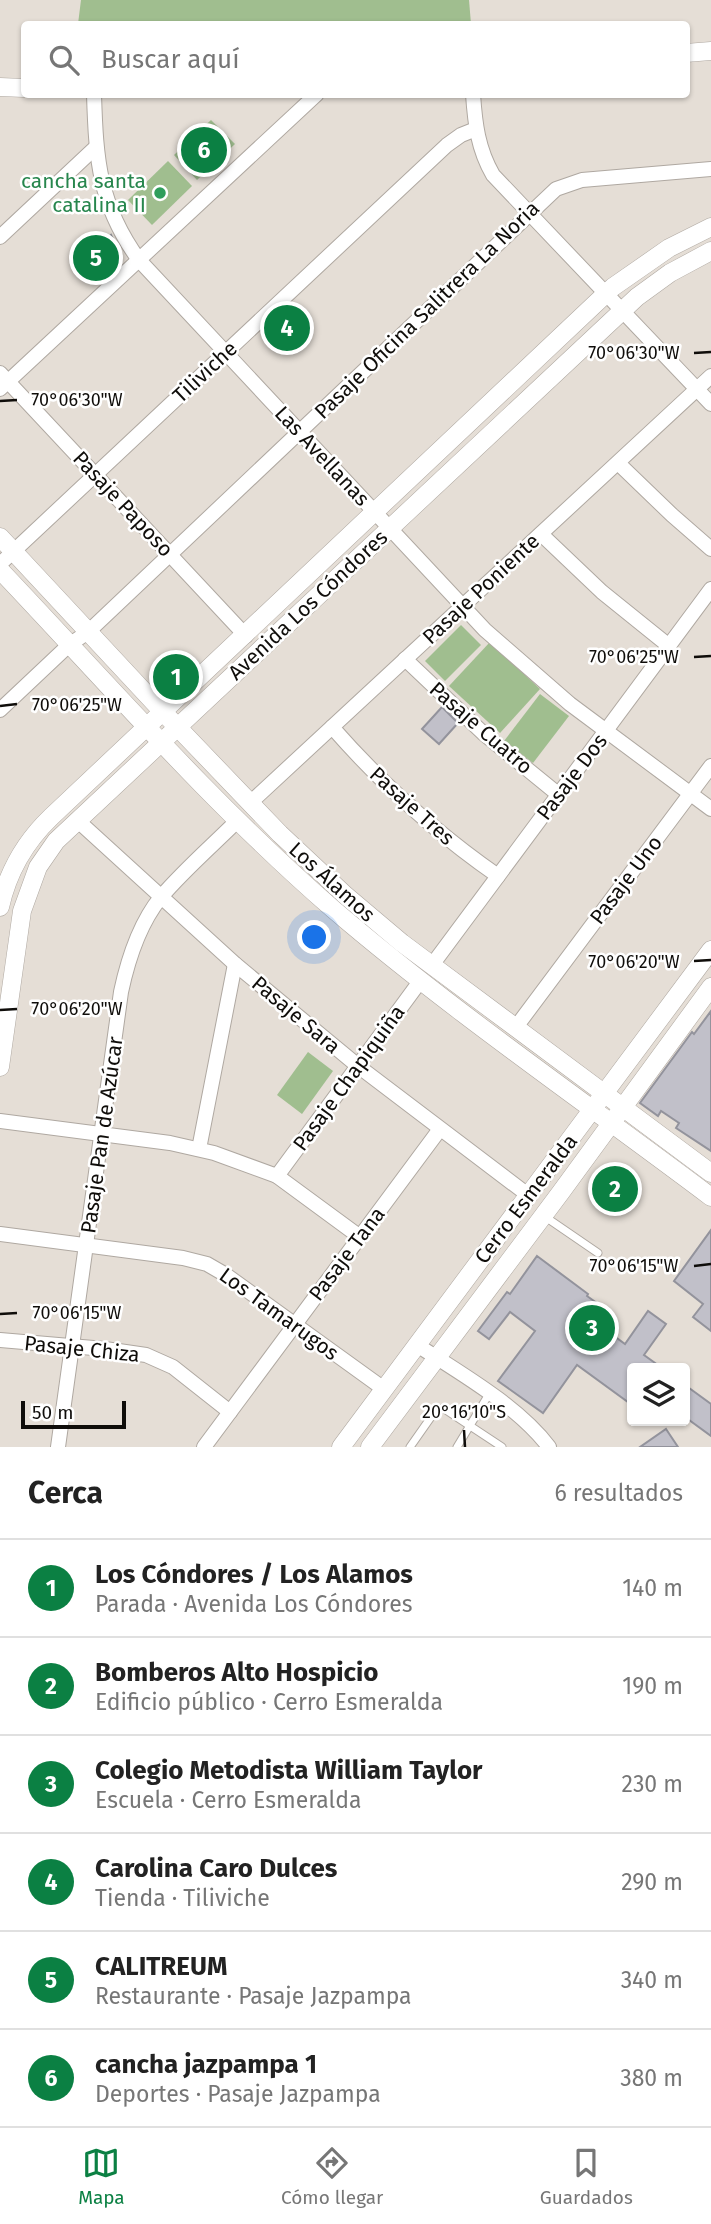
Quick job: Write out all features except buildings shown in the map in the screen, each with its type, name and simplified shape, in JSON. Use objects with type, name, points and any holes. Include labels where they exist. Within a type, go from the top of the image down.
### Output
[{"type":"street","points":[[690,53],[711,51]]},
{"type":"street","name":"Las Avellanas","points":[[94,98],[96,147],[103,190],[118,228],[139,260],[462,607],[535,675],[711,809]]},
{"type":"street","points":[[3,381],[139,260],[313,98]]},
{"type":"street","points":[[473,98],[481,151],[493,175],[711,404]]},
{"type":"street","name":"Tiliviche","points":[[7,558],[447,145],[476,129]]},
{"type":"street","points":[[0,237],[96,147]]},
{"type":"street","name":"Pasaje Oficina Salitrera La Noria","points":[[0,710],[69,645],[88,632],[556,189],[573,182],[711,169]]},
{"type":"street","name":"Avenida Los Cóndores","points":[[0,907],[13,866],[30,839],[51,817],[606,294],[647,262],[679,242],[711,227]]},
{"type":"street","name":"Avenida Los Cóndores","points":[[0,1067],[19,926],[26,896],[38,867],[47,854],[77,820],[622,312],[670,273],[711,251]]},
{"type":"street","name":"Pasaje Poniente","points":[[250,803],[711,376]]},
{"type":"street","name":"Pasaje Paposo","points":[[3,381],[246,636]]},
{"type":"street","points":[[618,463],[672,516],[711,549]]},
{"type":"street","points":[[541,534],[602,592],[669,646]]},
{"type":"street","name":"Los Álamos","points":[[0,537],[7,558],[88,632],[311,865],[432,965],[604,1094],[616,1114],[711,1197]]},
{"type":"street","name":"Los Álamos","points":[[0,570],[160,743],[332,908],[421,980],[593,1109],[616,1114],[711,1172]]},
{"type":"street","name":"Pasaje Dos","points":[[432,965],[711,589]]},
{"type":"street","name":"Pasaje Cuatro","points":[[405,659],[483,733],[558,795]]},
{"type":"street","name":"Pasaje Tres","points":[[332,727],[357,756],[413,811],[498,876]]},
{"type":"street","name":"Pasaje Uno","points":[[516,1027],[711,766]]},
{"type":"street","name":"Pasaje Sara","points":[[77,820],[235,964],[358,1066],[528,1195]]},
{"type":"street","name":"Pasaje Pan de Azúcar","points":[[59,1446],[125,974],[144,924],[161,897],[238,820]]},
{"type":"street","name":"Cerro Esmeralda","points":[[341,1447],[711,950]]},
{"type":"street","points":[[200,1149],[235,964]]},
{"type":"street","name":"Pasaje Chapiquiña","points":[[277,1176],[421,980]]},
{"type":"street","name":"Cerro Esmeralda","points":[[370,1447],[711,987]]},
{"type":"street","points":[[0,1121],[200,1149],[277,1176],[360,1237]]},
{"type":"street","name":"Pasaje Tana","points":[[204,1447],[440,1129]]},
{"type":"street","points":[[558,1156],[578,1169]]},
{"type":"street","points":[[541,1178],[561,1192]]},
{"type":"street","name":"Los Tamarugos","points":[[0,1234],[183,1258],[207,1264],[384,1389]]},
{"type":"street","name":"Pasaje Chiza","points":[[0,1340],[132,1352],[159,1360],[173,1367],[230,1412]]},
{"type":"street","points":[[418,1345],[446,1362],[531,1427],[548,1447]]},
{"type":"street","points":[[382,1430],[386,1406],[384,1389]]},
{"type":"street","points":[[59,1446],[74,1447]]},
{"type":"lane","points":[[543,1216],[598,1253]]},
{"type":"lane","points":[[457,1447],[489,1395]]},
{"type":"lane","points":[[410,1447],[440,1408],[446,1408],[502,1447]]},
{"type":"green space","points":[[81,0],[469,0],[471,21],[78,21]]},
{"type":"green space","points":[[211,120],[235,144],[197,180],[174,155]]},
{"type":"green space","name":"cancha santa catalina II","points":[[168,161],[192,186],[152,225],[128,200]]},
{"type":"green space","points":[[461,625],[481,645],[445,681],[425,661]]},
{"type":"green space","points":[[490,642],[540,689],[500,733],[449,686]]},
{"type":"green space","points":[[540,694],[569,716],[533,763],[504,741]]},
{"type":"green space","points":[[308,1052],[333,1071],[302,1114],[277,1095]]},
{"type":"place","name":"cancha jazpampa 1","points":[[204,150]]},
{"type":"place","name":"cancha santa catalina II","points":[[160,193]]},
{"type":"place","name":"CALITREUM","points":[[96,258]]},
{"type":"place","name":"Carolina Caro Dulces","points":[[287,328]]},
{"type":"place","name":"Los Cóndores / Los Alamos","points":[[176,677]]},
{"type":"place","name":"Bomberos Alto Hospicio","points":[[615,1189]]},
{"type":"place","name":"Colegio Metodista William Taylor","points":[[592,1328]]}]
